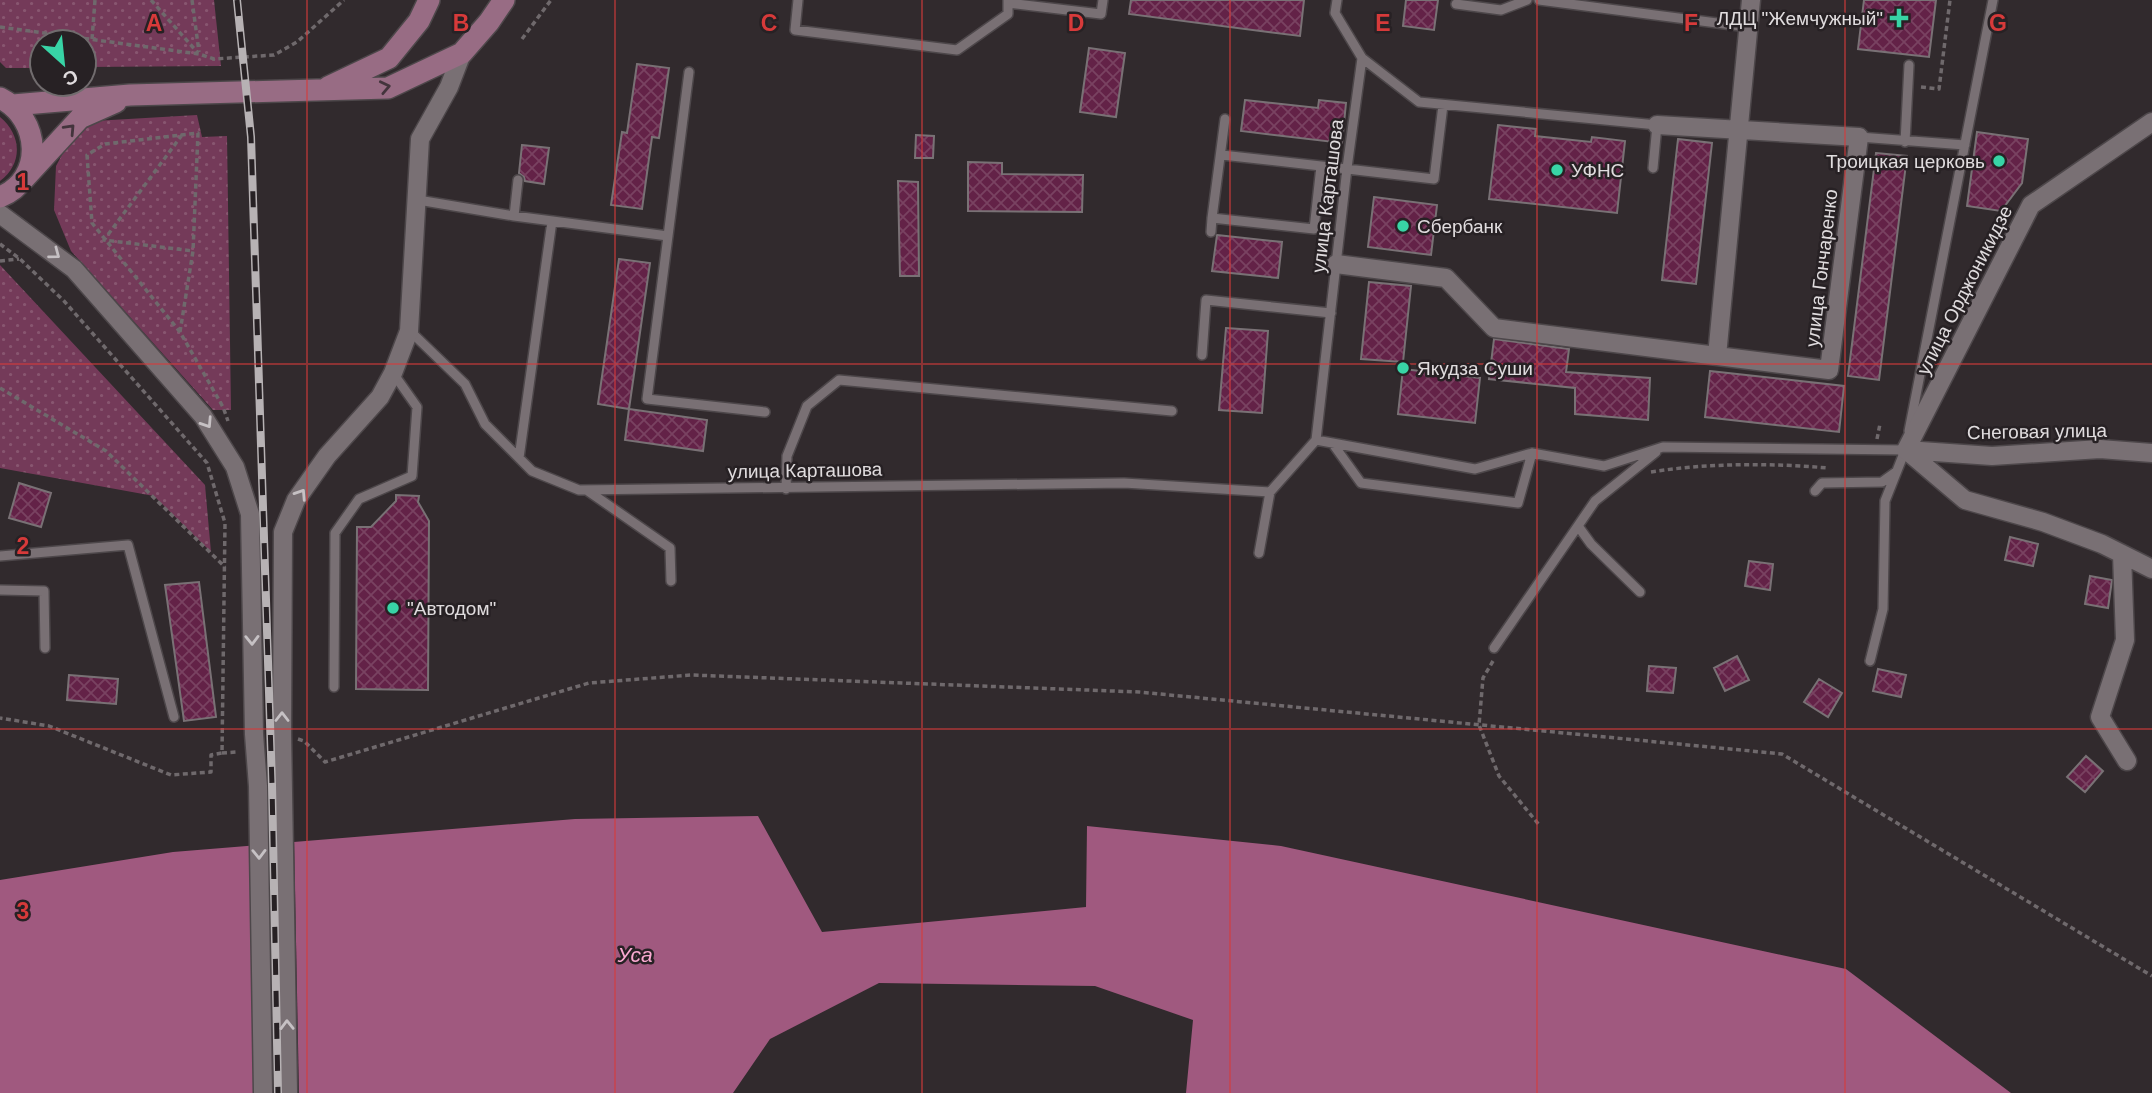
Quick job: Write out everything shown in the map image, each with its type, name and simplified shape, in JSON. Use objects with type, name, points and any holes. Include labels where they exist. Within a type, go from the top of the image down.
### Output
[{"type":"main road","points":[[317,92],[389,58],[419,21],[429,0]]},
{"type":"main road","points":[[4,100],[388,88],[462,53],[504,0]]},
{"type":"main road","points":[[0,197],[15,188],[80,118],[130,95]]},
{"type":"main road","points":[[4,100],[28,125],[34,148],[24,179]]},
{"type":"street","points":[[1717,356],[1751,0]]},
{"type":"street","points":[[288,1093],[282,785],[283,532],[296,500],[327,456],[380,397],[393,373],[409,331],[421,139],[449,87],[462,53]]},
{"type":"street","name":"улица Орджоникидзе","points":[[1906,450],[2031,205],[2152,122]]},
{"type":"street","points":[[1657,125],[1859,137]]},
{"type":"street","name":"улица Гончаренко","points":[[1336,264],[1446,278],[1494,328],[1829,370],[1859,137]]},
{"type":"street","points":[[0,214],[74,269],[203,416],[235,467],[250,514],[263,1093]]},
{"type":"street","name":"Снеговая улица","points":[[1906,450],[1992,456],[2100,449],[2152,453]]},
{"type":"street","points":[[1906,450],[1965,500],[2043,522],[2102,544],[2152,569]]},
{"type":"street","points":[[2122,554],[2125,640],[2100,717],[2127,761]]},
{"type":"lane","points":[[799,0],[795,30],[957,50],[1007,14],[1008,1],[1101,15],[1103,0]]},
{"type":"lane","points":[[1337,0],[1335,13],[1362,58],[1419,102],[1657,125],[1653,168]]},
{"type":"lane","points":[[1456,4],[1501,10],[1527,0]]},
{"type":"lane","points":[[1539,0],[1748,27]]},
{"type":"lane","points":[[1870,661],[1883,609],[1885,501],[1906,450],[1993,0]]},
{"type":"lane","name":"улица Карташова","points":[[1316,440],[1362,58]]},
{"type":"lane","points":[[1905,142],[1909,65]]},
{"type":"lane","points":[[689,72],[647,399],[765,412]]},
{"type":"lane","points":[[1222,155],[1434,179],[1443,105]]},
{"type":"lane","points":[[1211,232],[1225,119]]},
{"type":"lane","points":[[1859,137],[1965,145]]},
{"type":"lane","points":[[1212,218],[1314,229],[1321,166]]},
{"type":"lane","points":[[514,216],[518,180]]},
{"type":"lane","points":[[418,200],[514,216],[668,236]]},
{"type":"lane","points":[[519,458],[552,221]]},
{"type":"lane","points":[[1202,355],[1206,300],[1331,313]]},
{"type":"lane","name":"улица Карташова","points":[[409,331],[465,384],[485,424],[532,471],[579,490],[1124,483],[1270,492]]},
{"type":"lane","points":[[334,687],[335,533],[359,499],[412,476],[417,407],[393,373]]},
{"type":"lane","points":[[786,489],[787,456],[807,406],[839,380],[1172,411]]},
{"type":"lane","points":[[1259,553],[1270,492],[1316,440],[1475,469],[1532,453],[1604,466],[1663,447],[1906,450]]},
{"type":"lane","points":[[1333,444],[1361,482],[1518,503],[1532,453]]},
{"type":"lane","points":[[1494,648],[1595,501],[1663,447]]},
{"type":"lane","points":[[1815,491],[1822,483],[1882,482],[1897,471]]},
{"type":"lane","points":[[587,490],[670,548],[671,580]]},
{"type":"lane","points":[[1578,526],[1591,544],[1640,592]]},
{"type":"lane","points":[[0,556],[128,545],[174,717]]},
{"type":"lane","points":[[0,590],[44,591],[45,648]]},
{"type":"path","points":[[93,28],[95,0]]},
{"type":"path","points":[[151,0],[199,54]]},
{"type":"path","points":[[192,0],[199,54]]},
{"type":"path","points":[[98,40],[199,54],[214,59],[274,55],[297,42],[344,0]]},
{"type":"path","points":[[522,38],[551,0]]},
{"type":"path","points":[[1908,85],[1939,89],[1950,0]]},
{"type":"path","points":[[0,27],[28,31]]},
{"type":"path","points":[[180,331],[193,251],[198,133],[105,144],[87,155],[92,223],[180,331],[223,407],[230,427]]},
{"type":"path","points":[[104,240],[182,135]]},
{"type":"path","points":[[104,240],[193,251]]},
{"type":"path","points":[[0,244],[20,259],[64,301],[207,463],[225,523],[222,753]]},
{"type":"path","points":[[0,261],[20,259]]},
{"type":"path","points":[[0,388],[106,450],[225,567]]},
{"type":"path","points":[[325,762],[589,683],[691,675],[1139,691],[1782,754],[2152,976]]},
{"type":"path","points":[[0,718],[49,726],[171,775],[211,772],[211,755],[237,752]]},
{"type":"shaded area","points":[[0,0],[214,0],[221,66],[98,67],[98,28],[28,28],[28,68],[6,68],[0,62]]},
{"type":"shaded area","points":[[197,115],[202,137],[227,136],[231,410],[213,410],[71,251],[54,210],[56,166],[71,138],[94,121]]},
{"type":"shaded area","points":[[0,117],[13,132],[17,149],[13,166],[0,181]]},
{"type":"shaded area","points":[[0,265],[205,485],[211,552],[154,496],[0,468]]},
{"type":"water","name":"Уса","points":[[758,816],[822,932],[1086,907],[1087,826],[1281,846],[1846,969],[2011,1093],[1186,1093],[1193,1020],[1095,986],[879,983],[770,1039],[733,1093],[0,1093],[0,880],[173,852],[575,819]]},
{"type":"pier","points":[[294,839],[299,1093],[255,1093],[251,842]]},
{"type":"building","points":[[1131,0],[1304,0],[1300,36],[1129,14]]},
{"type":"building","points":[[1406,0],[1438,0],[1434,30],[1403,26]]},
{"type":"building","points":[[1864,0],[1936,0],[1929,57],[1858,49]]},
{"type":"building","points":[[1089,48],[1125,53],[1116,117],[1080,112]]},
{"type":"building","points":[[637,64],[669,68],[659,138],[652,137],[642,209],[611,205],[622,132],[627,133]]},
{"type":"building","points":[[1245,100],[1318,108],[1319,100],[1346,103],[1342,143],[1241,131]]},
{"type":"building","name":"УФНС","points":[[1498,125],[1536,129],[1535,136],[1591,142],[1592,137],[1625,141],[1617,213],[1489,199]]},
{"type":"building","name":"Троицкая церковь","points":[[1977,132],[2028,139],[2022,183],[2001,211],[1967,206]]},
{"type":"building","points":[[916,135],[934,136],[933,158],[915,158]]},
{"type":"building","points":[[1678,139],[1712,143],[1696,284],[1662,280]]},
{"type":"building","points":[[522,145],[549,148],[544,184],[525,181],[519,173]]},
{"type":"building","points":[[1876,153],[1907,156],[1879,380],[1848,376]]},
{"type":"building","points":[[968,162],[1002,163],[1002,174],[1083,175],[1082,212],[968,211]]},
{"type":"building","points":[[898,181],[918,182],[919,276],[900,276]]},
{"type":"building","name":"Сбербанк","points":[[1374,197],[1437,205],[1431,255],[1368,247]]},
{"type":"building","points":[[1217,235],[1282,242],[1278,278],[1212,271]]},
{"type":"building","points":[[619,259],[650,263],[629,409],[598,404]]},
{"type":"building","points":[[1369,282],[1411,286],[1403,362],[1361,359]]},
{"type":"building","points":[[1226,328],[1268,331],[1262,413],[1219,410]]},
{"type":"building","points":[[1494,339],[1569,349],[1566,372],[1650,378],[1648,420],[1575,414],[1575,388],[1489,379]]},
{"type":"building","points":[[1403,369],[1480,378],[1475,423],[1398,414]]},
{"type":"building","points":[[1710,371],[1844,386],[1839,432],[1705,417]]},
{"type":"building","points":[[629,409],[707,420],[703,451],[625,440]]},
{"type":"building","points":[[19,483],[51,493],[41,527],[9,518]]},
{"type":"building","name":"\"Автодом\"","points":[[396,495],[419,496],[418,502],[429,521],[428,690],[356,689],[357,527],[371,527],[396,501]]},
{"type":"building","points":[[2010,537],[2038,544],[2033,566],[2005,560]]},
{"type":"building","points":[[1749,561],[1773,564],[1770,590],[1745,586]]},
{"type":"building","points":[[2090,576],[2112,580],[2108,608],[2085,604]]},
{"type":"building","points":[[199,582],[216,717],[184,721],[165,585]]},
{"type":"building","points":[[1737,656],[1749,680],[1725,691],[1714,668]]},
{"type":"building","points":[[1649,666],[1676,668],[1673,693],[1647,691]]},
{"type":"building","points":[[1878,669],[1906,675],[1901,697],[1873,691]]},
{"type":"building","points":[[69,675],[118,679],[116,704],[67,700]]},
{"type":"building","points":[[1819,679],[1842,693],[1828,717],[1804,702]]},
{"type":"building","points":[[2086,756],[2103,771],[2085,792],[2067,777]]},
{"type":"railway","points":[[237,0],[251,137],[272,785],[278,1093]]},
{"type":"place","name":"ЛДЦ \"Жемчужный\"","points":[[1899,18]]},
{"type":"place","name":"Троицкая церковь","points":[[1999,161]]},
{"type":"place","name":"УФНС","points":[[1557,170]]},
{"type":"place","name":"Сбербанк","points":[[1403,226]]},
{"type":"place","name":"Якудза Суши","points":[[1403,368]]},
{"type":"place","name":"\"Автодом\"","points":[[393,608]]}]
